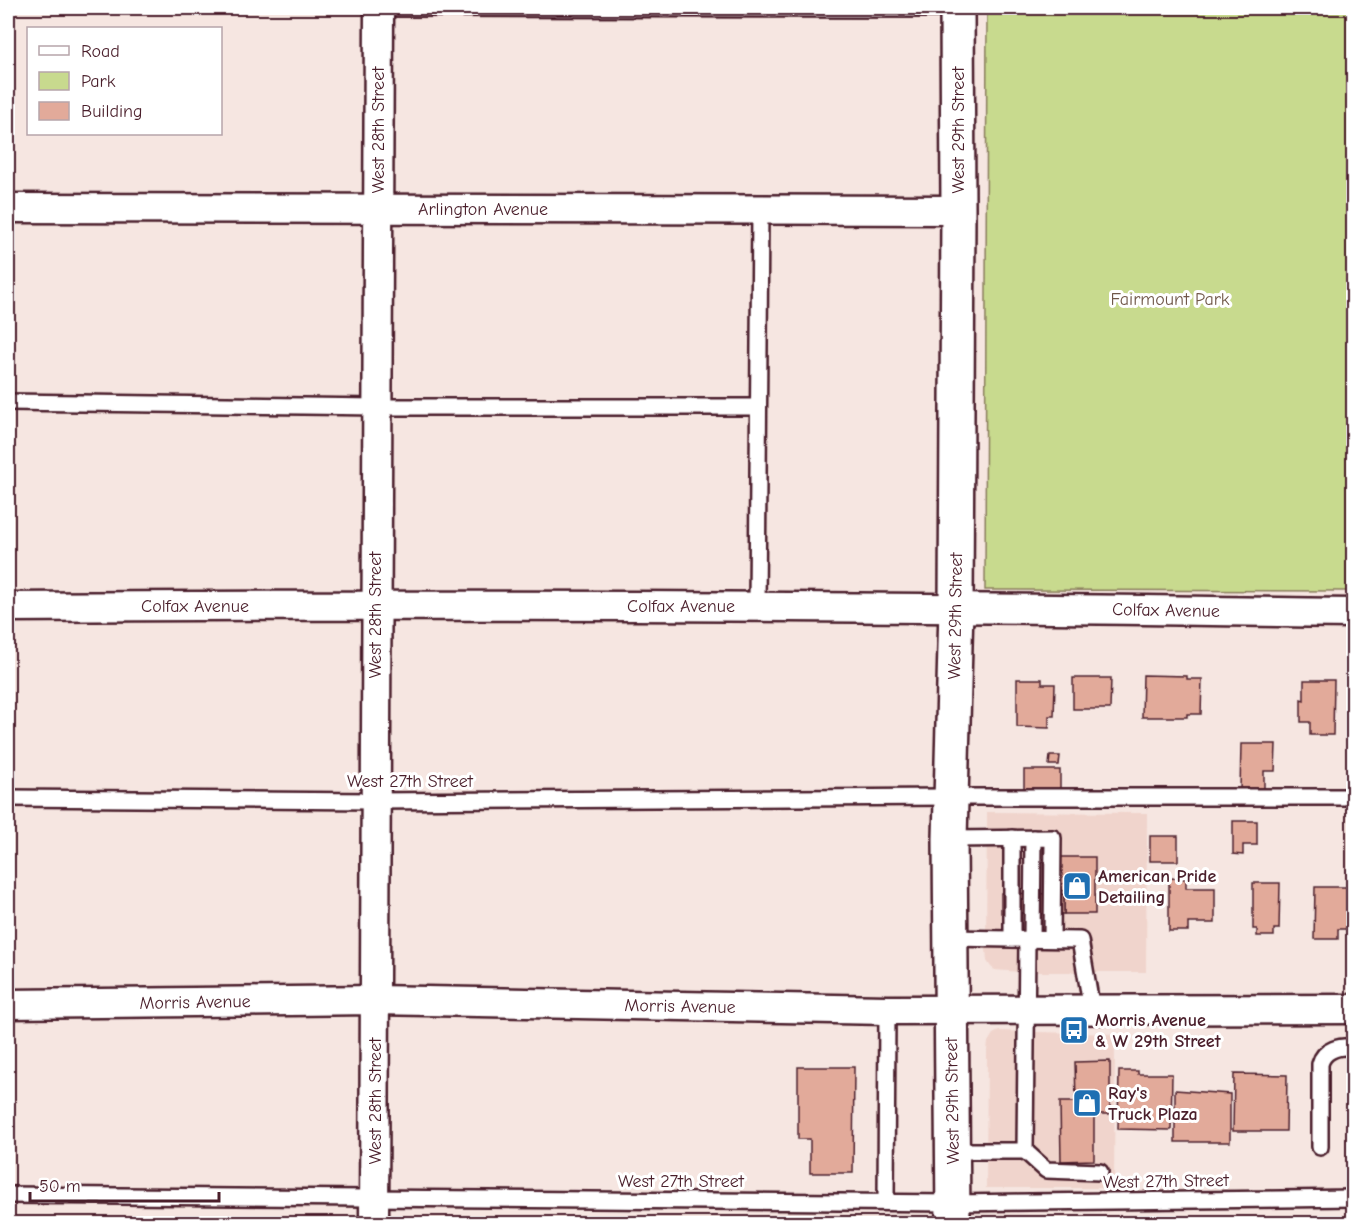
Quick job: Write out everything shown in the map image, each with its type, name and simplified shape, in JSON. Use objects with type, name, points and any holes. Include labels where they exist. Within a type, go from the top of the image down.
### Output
[{"type":"street","name":"West 28th Street","points":[[374,1211],[379,8]]},
{"type":"street","name":"West 29th Street","points":[[953,1213],[950,797],[956,607],[957,8]]},
{"type":"street","name":"Arlington Avenue","points":[[8,208],[958,210]]},
{"type":"street","name":"Colfax Avenue","points":[[8,607],[375,604],[956,607],[1353,613]]},
{"type":"street","name":"Morris Avenue","points":[[8,1004],[375,1000],[887,1010],[1353,1009]]},
{"type":"lane","points":[[384,8],[957,8]]},
{"type":"lane","points":[[757,607],[760,210]]},
{"type":"lane","points":[[8,402],[378,407],[758,406]]},
{"type":"lane","name":"West 27th Street","points":[[8,798],[375,801],[1353,797]]},
{"type":"lane","points":[[1012,838],[1023,939],[1026,1010],[1025,1151]]},
{"type":"lane","points":[[1023,939],[1033,838]]},
{"type":"lane","points":[[950,839],[1053,838],[1052,939]]},
{"type":"lane","points":[[950,938],[1080,940],[1092,1010]]},
{"type":"lane","points":[[886,1202],[887,1010]]},
{"type":"lane","points":[[1320,1147],[1320,1064],[1322,1056],[1329,1050],[1353,1047]]},
{"type":"lane","points":[[952,1150],[1025,1151],[1046,1170],[1100,1172]]},
{"type":"lane","name":"West 27th Street","points":[[8,1195],[374,1211],[886,1202],[953,1213],[1353,1198]]},
{"type":"shaded area","points":[[987,812],[1147,813],[1146,972],[1020,972],[995,970],[991,967],[987,961],[986,949]]},
{"type":"shaded area","points":[[999,1031],[1115,1034],[1114,1188],[986,1188],[987,1051],[988,1042],[993,1034]]},
{"type":"green space","name":"Fairmount Park","points":[[987,8],[1353,8],[1353,591],[985,590]]},
{"type":"building","points":[[1143,675],[1187,676],[1187,679],[1202,679],[1201,714],[1187,714],[1187,717],[1142,717]]},
{"type":"building","points":[[1073,678],[1111,678],[1110,709],[1073,709]]},
{"type":"building","points":[[1017,679],[1042,679],[1042,684],[1055,684],[1054,716],[1049,716],[1049,728],[1017,727]]},
{"type":"building","points":[[1304,680],[1334,680],[1333,735],[1310,735],[1310,722],[1301,722]]},
{"type":"building","points":[[1241,744],[1276,744],[1275,771],[1264,771],[1264,792],[1240,791]]},
{"type":"building","points":[[1050,756],[1060,756],[1059,765],[1049,765]]},
{"type":"building","points":[[1024,770],[1060,770],[1060,795],[1024,795]]},
{"type":"building","points":[[1233,821],[1257,821],[1257,845],[1243,845],[1243,855],[1233,854]]},
{"type":"building","points":[[1150,836],[1178,836],[1178,861],[1150,861]]},
{"type":"building","points":[[1060,857],[1095,857],[1095,914],[1064,914],[1064,891],[1060,889]]},
{"type":"building","points":[[1169,878],[1186,879],[1186,888],[1215,888],[1215,923],[1188,923],[1188,931],[1169,931]]},
{"type":"building","points":[[1253,883],[1280,883],[1279,929],[1274,929],[1274,936],[1257,936],[1257,929],[1253,929]]},
{"type":"building","points":[[1315,887],[1348,887],[1348,929],[1338,929],[1338,939],[1314,939]]},
{"type":"building","points":[[1001,893],[1064,894],[1064,914],[1001,913]]},
{"type":"building","points":[[1110,1061],[1110,1114],[1094,1114],[1094,1160],[1061,1161],[1060,1102],[1076,1102],[1075,1062]]},
{"type":"building","points":[[798,1067],[854,1067],[853,1173],[810,1173],[810,1139],[798,1139]]},
{"type":"building","points":[[1119,1071],[1138,1071],[1138,1074],[1172,1074],[1171,1130],[1118,1129]]},
{"type":"building","points":[[1234,1074],[1287,1075],[1286,1131],[1233,1131]]},
{"type":"building","points":[[1175,1090],[1230,1094],[1230,1142],[1175,1142]]},
{"type":"place","name":"American Pride Detailing","points":[[1077,886]]},
{"type":"place","name":"Morris Avenue & W 29th Street","points":[[1074,1030]]},
{"type":"place","name":"Ray's Truck Plaza","points":[[1087,1103]]}]
